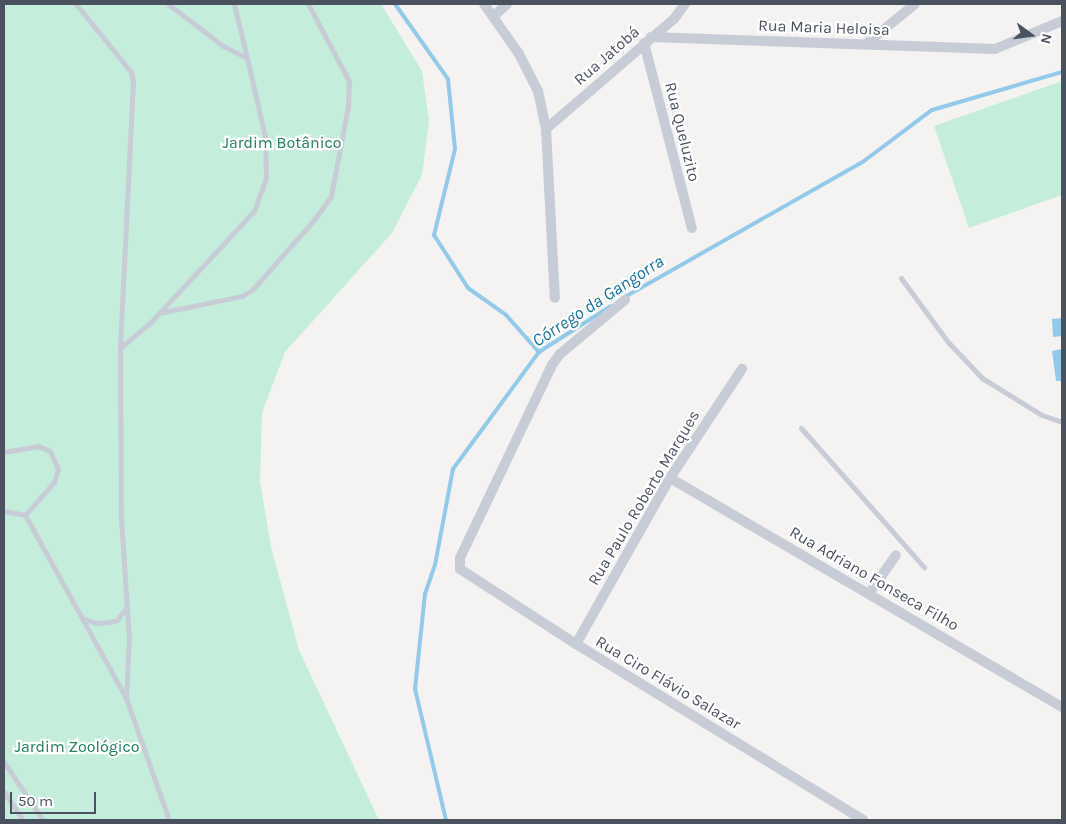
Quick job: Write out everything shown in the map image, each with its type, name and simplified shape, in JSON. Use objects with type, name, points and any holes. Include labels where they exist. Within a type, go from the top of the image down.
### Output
[{"type":"street","points":[[484,4],[494,16],[538,91],[546,129],[555,298]]},
{"type":"street","points":[[494,16],[507,4]]},
{"type":"street","name":"Rua Jatobá","points":[[546,129],[674,19],[685,4]]},
{"type":"street","points":[[866,44],[915,4]]},
{"type":"street","name":"Rua Maria Heloisa","points":[[648,40],[866,44],[995,49],[1062,21]]},
{"type":"street","name":"Rua Queluzito","points":[[648,40],[692,228]]},
{"type":"street","name":"Rua Ciro Flávio Salazar","points":[[625,300],[560,354],[552,365],[460,558],[460,568],[576,644],[863,820]]},
{"type":"street","name":"Rua Paulo Roberto Marques","points":[[576,644],[670,478],[742,369]]},
{"type":"street","name":"Rua Adriano Fonseca Filho","points":[[670,478],[1062,708]]},
{"type":"street","points":[[869,594],[896,555]]},
{"type":"lane","points":[[76,4],[131,72],[133,81],[120,348],[121,519],[129,638],[126,698]]},
{"type":"lane","points":[[168,4],[223,46],[248,58]]},
{"type":"lane","points":[[120,348],[160,313],[254,211],[266,178],[265,137],[234,4]]},
{"type":"lane","points":[[160,313],[242,296],[253,289],[313,221],[331,196],[350,81],[308,4]]},
{"type":"lane","points":[[901,278],[948,342],[982,378],[1042,415],[1062,422]]},
{"type":"lane","points":[[801,428],[924,567]]},
{"type":"lane","points":[[4,452],[38,446],[50,451],[58,469],[54,482],[25,514]]},
{"type":"lane","points":[[4,510],[25,514]]},
{"type":"lane","points":[[25,514],[126,698],[169,820]]},
{"type":"lane","points":[[896,555],[904,545]]},
{"type":"lane","points":[[82,618],[95,623],[118,620],[126,608]]},
{"type":"lane","points":[[4,762],[43,820]]},
{"type":"lane","points":[[4,792],[23,820]]},
{"type":"green space","points":[[4,4],[381,4],[422,71],[429,121],[422,175],[392,233],[285,352],[262,413],[260,481],[271,547],[299,650],[379,820],[4,820]]},
{"type":"green space","points":[[1062,81],[1062,195],[969,228],[934,126]]},
{"type":"water","points":[[1062,318],[1062,336],[1053,337],[1052,319]]},
{"type":"water","points":[[1062,349],[1062,381],[1056,381],[1052,351]]},
{"type":"waterway","points":[[395,4],[448,79],[455,149],[434,235],[468,288],[506,315],[539,352]]},
{"type":"waterway","name":"Córrego da Gangorra","points":[[623,298],[864,161],[932,110],[1062,72]]},
{"type":"waterway","name":"Córrego da Gangorra","points":[[446,820],[415,689],[425,594],[435,565],[453,469],[539,352],[611,306]]},
{"type":"park label","name":"Jardim Botânico","points":[[282,143]]},
{"type":"park label","name":"Jardim Zoológico","points":[[77,747]]}]
